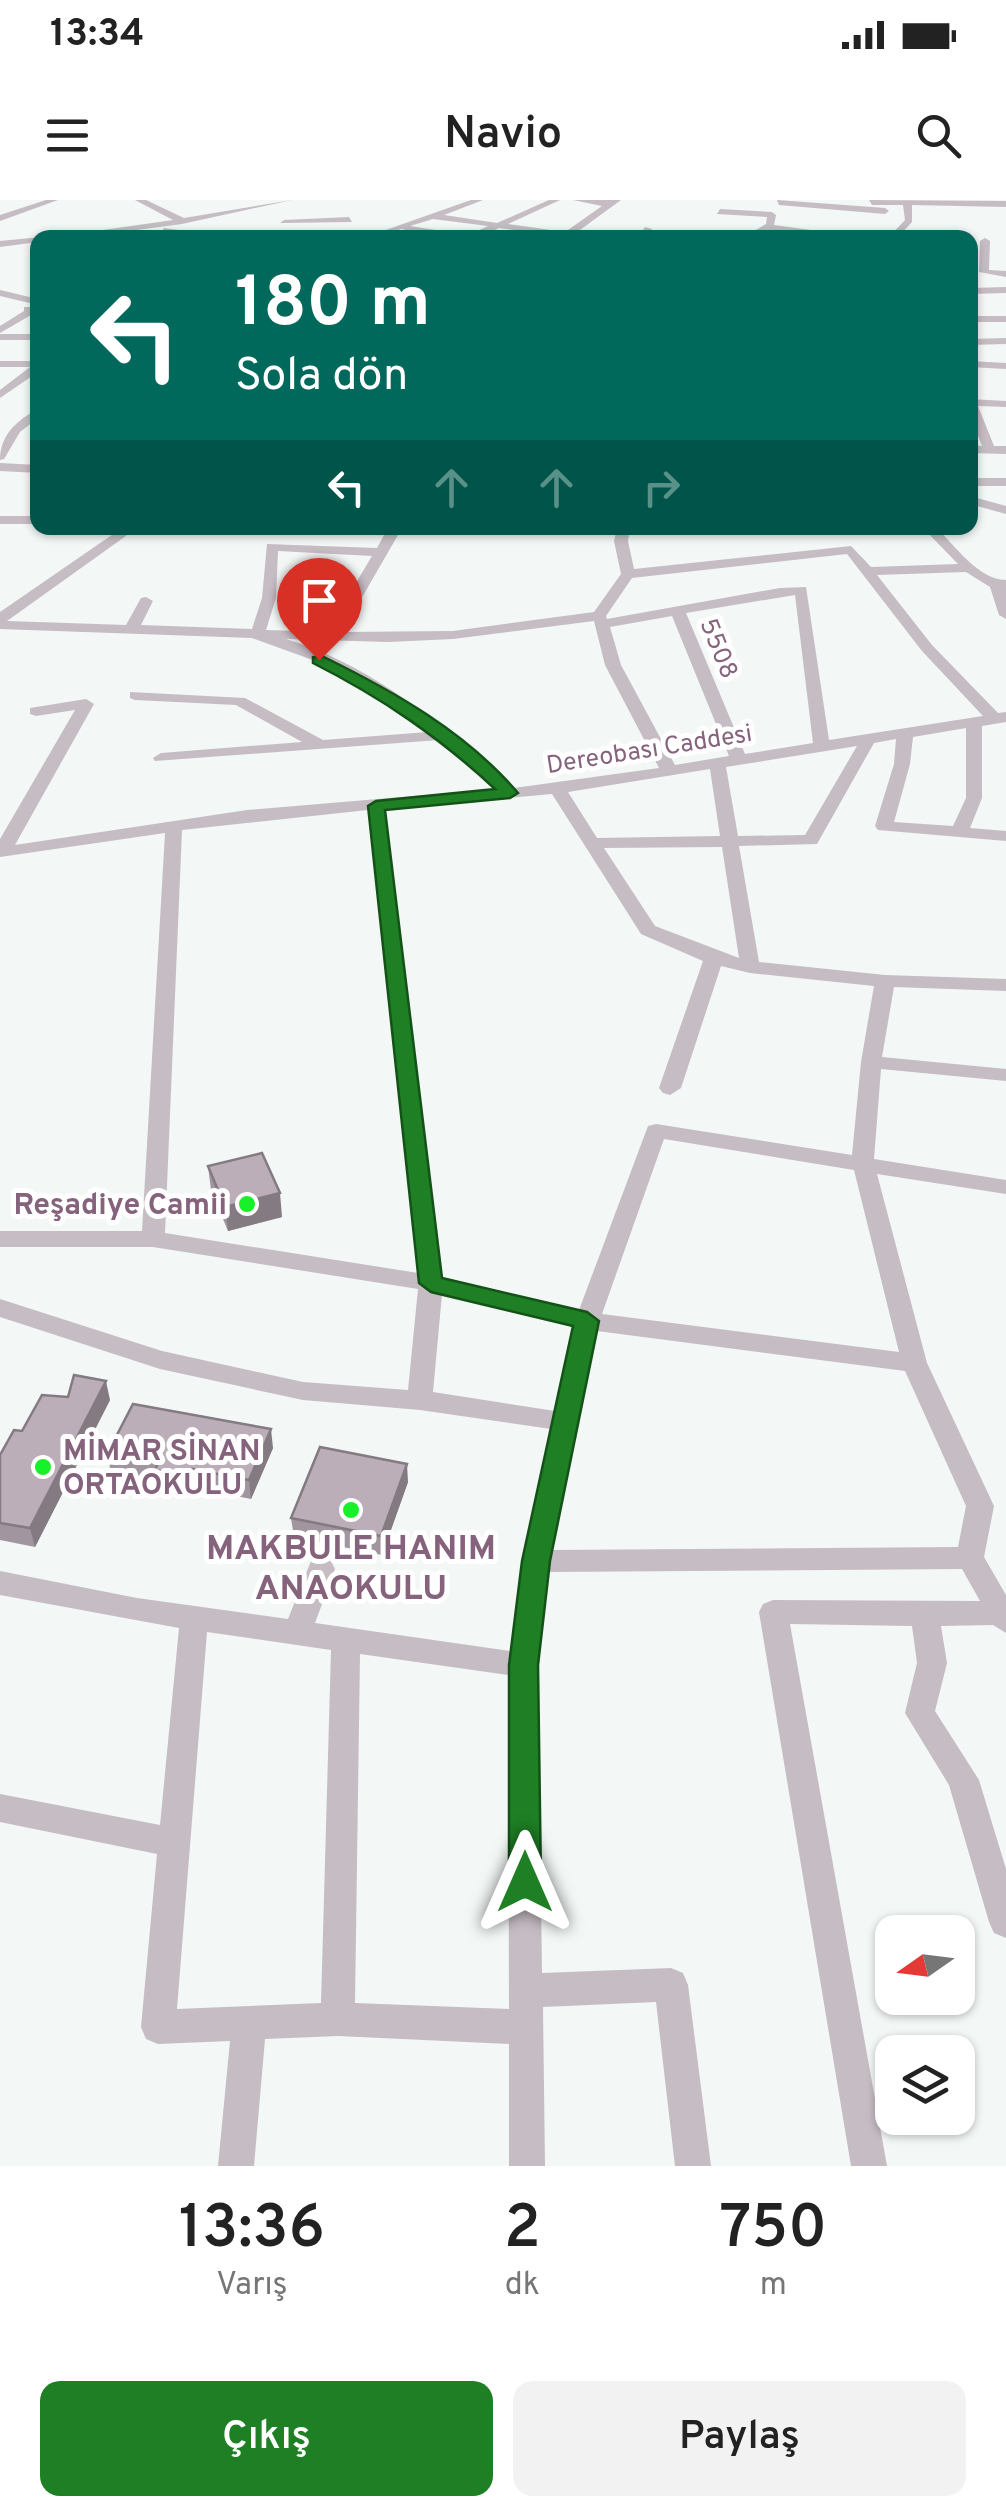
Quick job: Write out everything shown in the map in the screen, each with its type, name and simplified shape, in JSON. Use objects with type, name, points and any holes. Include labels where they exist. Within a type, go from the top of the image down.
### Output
[{"type":"street","points":[[0,218],[54,200]]},
{"type":"street","points":[[140,200],[182,221]]},
{"type":"street","points":[[110,230],[182,221],[288,200]]},
{"type":"street","points":[[391,230],[480,200]]},
{"type":"street","points":[[485,230],[556,200]]},
{"type":"street","points":[[577,200],[614,202]]},
{"type":"street","points":[[759,230],[780,201],[911,214]]},
{"type":"street","points":[[573,230],[614,202]]},
{"type":"street","points":[[872,202],[1006,204]]},
{"type":"street","points":[[901,230],[911,214],[906,202]]},
{"type":"street","points":[[720,212],[772,215]]},
{"type":"street","points":[[433,216],[527,230]]},
{"type":"street","points":[[284,223],[362,218]]},
{"type":"street","points":[[327,230],[349,220]]},
{"type":"street","points":[[130,227],[153,230]]},
{"type":"street","points":[[400,227],[421,230]]},
{"type":"street","points":[[764,227],[792,230]]},
{"type":"street","points":[[0,244],[30,240]]},
{"type":"street","points":[[978,241],[990,242],[984,272],[1006,274]]},
{"type":"street","points":[[978,291],[1006,290]]},
{"type":"street","points":[[0,293],[30,302]]},
{"type":"street","points":[[0,311],[30,304]]},
{"type":"street","points":[[0,330],[30,312]]},
{"type":"street","points":[[978,319],[1006,319]]},
{"type":"street","points":[[0,337],[30,336]]},
{"type":"street","points":[[978,342],[1006,342]]},
{"type":"street","points":[[0,364],[30,365]]},
{"type":"street","points":[[978,364],[1006,366]]},
{"type":"street","points":[[0,395],[30,371]]},
{"type":"street","points":[[978,402],[1006,404]]},
{"type":"street","points":[[0,456],[16,430],[30,419]]},
{"type":"street","points":[[978,422],[989,449]]},
{"type":"street","points":[[0,433],[16,430]]},
{"type":"street","points":[[978,449],[1006,450]]},
{"type":"street","points":[[0,467],[30,469]]},
{"type":"street","points":[[978,482],[1006,482]]},
{"type":"street","points":[[978,502],[1006,510]]},
{"type":"street","points":[[0,520],[30,520]]},
{"type":"street","points":[[0,622],[120,535]]},
{"type":"street","points":[[257,635],[269,598],[272,548],[277,535]]},
{"type":"street","points":[[332,636],[353,593],[382,552],[388,535]]},
{"type":"street","points":[[622,535],[628,574],[600,620],[614,665],[668,768]]},
{"type":"street","points":[[937,535],[969,568],[1001,585],[1006,615]]},
{"type":"street","points":[[272,548],[382,552]]},
{"type":"street","points":[[628,574],[852,550],[927,648],[1000,718]]},
{"type":"street","points":[[754,562],[780,592]]},
{"type":"street","points":[[867,571],[969,568]]},
{"type":"street","points":[[0,622],[257,635],[453,635],[678,612],[801,590],[822,747]]},
{"type":"street","points":[[131,630],[146,601]]},
{"type":"street","name":"5508","points":[[678,612],[738,758]]},
{"type":"street","points":[[257,635],[284,641],[388,695],[447,735],[510,793]]},
{"type":"street","points":[[136,695],[239,702],[320,745]]},
{"type":"street","points":[[1,852],[86,704],[36,711]]},
{"type":"street","name":"Dereobası Caddesi","points":[[1,852],[174,825],[558,789],[668,768],[1000,718]]},
{"type":"street","points":[[959,833],[974,798],[974,722]]},
{"type":"street","points":[[161,758],[447,735]]},
{"type":"street","points":[[904,735],[902,764],[884,826],[1006,836]]},
{"type":"street","points":[[592,843],[810,840],[868,740]]},
{"type":"street","points":[[718,761],[750,967]]},
{"type":"street","points":[[558,789],[648,930],[714,958],[750,967],[885,981],[1006,985]]},
{"type":"street","points":[[376,806],[431,1283],[420,1400]]},
{"type":"street","points":[[153,1240],[174,825]]},
{"type":"street","points":[[670,1088],[714,958]]},
{"type":"street","points":[[885,981],[872,1062],[863,1162],[914,1363],[980,1506],[970,1558],[1005,1617]]},
{"type":"street","points":[[872,1062],[1006,1076]]},
{"type":"street","points":[[527,2166],[524,1665],[536,1561],[587,1321],[656,1131],[1006,1187]]},
{"type":"street","points":[[0,1238],[153,1240],[431,1283],[587,1321],[914,1363]]},
{"type":"street","points":[[0,1308],[196,1368],[303,1391],[420,1400],[566,1422]]},
{"type":"street","points":[[536,1561],[970,1558]]},
{"type":"street","points":[[297,1633],[321,1569]]},
{"type":"street","points":[[0,1583],[194,1618],[524,1665]]},
{"type":"street","points":[[869,2166],[773,1612],[1005,1617]]},
{"type":"street","points":[[925,1614],[932,1663],[920,1713],[963,1780],[1006,1922]]},
{"type":"street","points":[[194,1618],[158,2027],[249,2026],[338,2019],[526,2027]]},
{"type":"street","points":[[338,2019],[346,1640]]},
{"type":"street","points":[[0,1808],[174,1843]]},
{"type":"street","points":[[526,1991],[672,1985],[692,2166]]},
{"type":"street","points":[[236,2166],[249,2026]]},
{"type":"building","points":[[262,1153],[280,1193],[225,1207],[208,1166]]},
{"type":"building","name":"MİMAR SİNAN ORTAOKULU","points":[[74,1375],[106,1381],[30,1528],[0,1523],[0,1455],[14,1430],[22,1431],[42,1395],[68,1397]]},
{"type":"building","points":[[133,1404],[271,1429],[249,1480],[192,1469],[188,1477],[155,1470],[158,1463],[107,1454]]},
{"type":"building","name":"MAKBULE HANIM ANAOKULU","points":[[320,1447],[407,1464],[381,1536],[291,1518]]},
{"type":"place","name":"Reşadiye Camii","points":[[247,1204]]},
{"type":"place","name":"MİMAR SİNAN ORTAOKULU","points":[[43,1467]]},
{"type":"place","name":"MAKBULE HANIM ANAOKULU","points":[[351,1510]]},
{"type":"route","points":[[319,660],[388,695],[447,735],[510,793],[376,806],[431,1283],[587,1321],[536,1561],[524,1665],[525,1882]]}]
